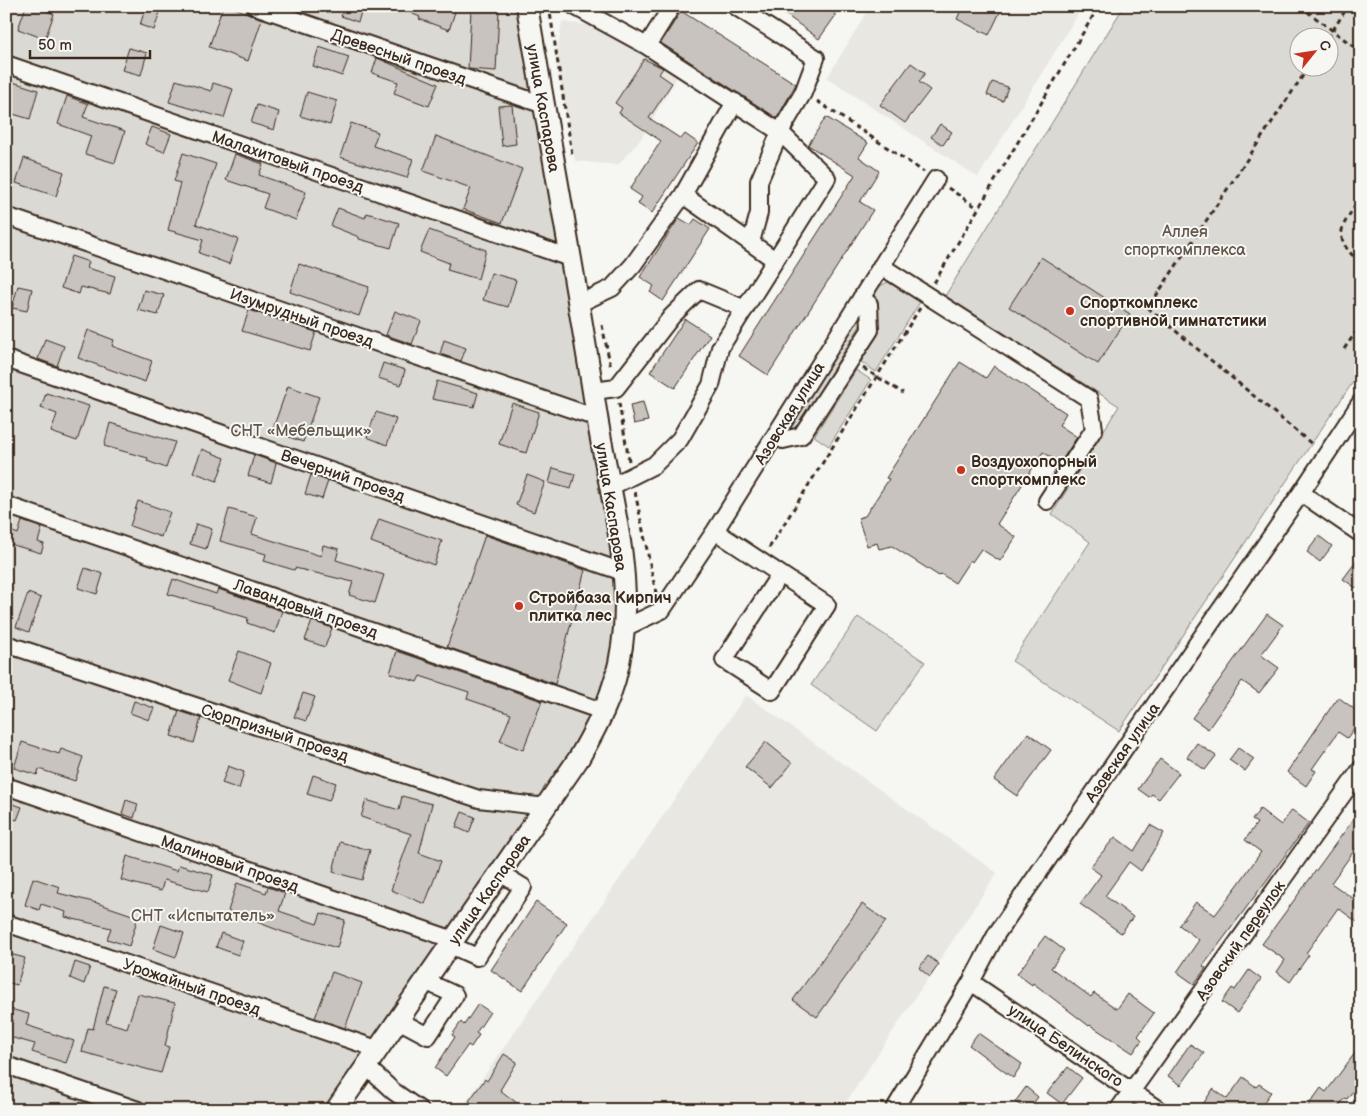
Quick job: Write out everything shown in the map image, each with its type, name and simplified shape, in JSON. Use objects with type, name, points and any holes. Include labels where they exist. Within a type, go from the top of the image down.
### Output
[{"type":"main road","name":"улица Каспарова","points":[[336,1110],[579,758],[605,712],[613,688],[624,628],[623,572],[610,486],[527,6]]},
{"type":"street","name":"Древесный проезд","points":[[255,6],[544,105]]},
{"type":"street","points":[[574,6],[647,46],[780,132],[827,178],[720,348],[710,385],[680,439],[654,466],[610,486]]},
{"type":"street","points":[[647,46],[672,6]]},
{"type":"street","points":[[734,6],[816,58],[803,93],[780,132],[759,180],[759,213],[750,242]]},
{"type":"street","name":"Малахитовый проезд","points":[[6,64],[570,258]]},
{"type":"street","points":[[578,304],[612,288],[633,265],[682,195],[735,102]]},
{"type":"street","name":"Азовская улица","points":[[624,628],[662,610],[715,532],[936,179]]},
{"type":"street","points":[[682,195],[775,260]]},
{"type":"street","name":"Изумрудный проезд","points":[[6,216],[597,418]]},
{"type":"street","points":[[881,266],[1089,399],[1094,429],[1047,501]]},
{"type":"street","points":[[594,391],[616,388],[672,316],[700,290],[745,309]]},
{"type":"street","points":[[774,437],[783,440],[802,436],[870,330],[869,304],[861,298]]},
{"type":"street","name":"Вечерний проезд","points":[[6,359],[623,572]]},
{"type":"street","name":"Азовская улица","points":[[894,1110],[971,982],[997,932],[1301,493],[1361,402]]},
{"type":"street","points":[[1301,493],[1361,534]]},
{"type":"street","name":"Лавандовый проезд","points":[[6,505],[605,712]]},
{"type":"street","points":[[715,532],[780,574],[827,605],[772,691],[724,660],[780,574]]},
{"type":"street","name":"Сюрпризный проезд","points":[[6,644],[479,799],[546,807]]},
{"type":"street","name":"Азовский переулок","points":[[1118,1110],[1361,769]]},
{"type":"street","name":"Малиновый проезд","points":[[6,786],[452,943],[476,958],[523,887],[500,873]]},
{"type":"street","name":"Урожайный проезд","points":[[6,923],[378,1050]]},
{"type":"street","points":[[398,1020],[428,1036],[455,995],[425,981]]},
{"type":"street","name":"улица Белинского","points":[[971,982],[1133,1090],[1159,1110]]},
{"type":"street","points":[[6,1065],[138,1110]]},
{"type":"street","points":[[366,1066],[393,1091],[420,1110]]},
{"type":"path","points":[[1096,11],[1104,6]]},
{"type":"path","points":[[1300,6],[1329,28]]},
{"type":"path","points":[[1333,28],[1348,6]]},
{"type":"path","points":[[1340,36],[1361,52]]},
{"type":"path","points":[[1301,78],[1148,308],[1326,456]]},
{"type":"path","points":[[803,93],[978,208]]},
{"type":"path","points":[[1361,196],[1343,226],[1340,238],[1346,250],[1361,263]]},
{"type":"path","points":[[1344,350],[1361,325]]},
{"type":"path","points":[[850,360],[903,393]]},
{"type":"shaded area","points":[[864,6],[1083,6],[978,177],[827,78],[868,10]]},
{"type":"shaded area","points":[[562,22],[596,26],[677,77],[640,140],[618,165],[575,161],[556,60]]},
{"type":"shaded area","points":[[746,695],[997,873],[841,1110],[473,1110],[465,1104]]},
{"type":"green space","name":"СНТ «Мебельщик»","points":[[6,6],[527,6],[623,572],[613,689],[337,1110],[6,1110]]},
{"type":"green space","name":"Аллея спорткомплекса","points":[[1124,6],[1361,6],[1361,370],[1119,731],[1012,661],[1090,542],[1052,514],[1119,406],[945,296]]},
{"type":"green space","points":[[888,282],[920,302],[876,372],[861,362],[879,332],[875,295],[878,287]]},
{"type":"green space","points":[[861,312],[866,316],[793,434],[788,430]]},
{"type":"green space","points":[[856,370],[871,380],[829,446],[814,436]]},
{"type":"green space","points":[[858,617],[925,662],[877,731],[811,685]]},
{"type":"building","points":[[26,6],[33,6],[54,14],[45,39],[18,29]]},
{"type":"building","points":[[146,6],[162,6],[154,30],[140,25]]},
{"type":"building","points":[[223,6],[230,6],[262,19],[248,61],[209,47]]},
{"type":"building","points":[[345,6],[363,6],[358,22],[341,16]]},
{"type":"building","points":[[394,6],[457,6],[449,30],[419,19],[420,17]]},
{"type":"building","points":[[774,6],[825,6],[836,15],[819,39]]},
{"type":"building","points":[[963,6],[1003,6],[989,35],[957,19]]},
{"type":"building","points":[[471,10],[499,11],[496,71],[468,69]]},
{"type":"building","points":[[681,11],[796,84],[777,118],[661,43]]},
{"type":"building","points":[[319,47],[349,57],[342,76],[313,66]]},
{"type":"building","points":[[129,48],[147,53],[141,75],[122,70]]},
{"type":"building","points":[[377,58],[438,84],[429,106],[394,93],[398,82],[372,73]]},
{"type":"building","points":[[644,59],[663,68],[659,74],[672,83],[649,118],[681,139],[685,134],[698,143],[652,213],[638,204],[642,197],[630,189],[661,141],[619,113],[622,108],[615,103]]},
{"type":"building","points":[[911,63],[925,73],[919,82],[930,90],[905,123],[880,105]]},
{"type":"building","points":[[176,80],[211,91],[213,83],[233,89],[224,118],[169,102]]},
{"type":"building","points":[[13,82],[38,90],[30,119],[6,112]]},
{"type":"building","points":[[992,82],[1008,87],[1003,101],[987,95]]},
{"type":"building","points":[[307,92],[337,101],[330,125],[300,116]]},
{"type":"building","points":[[67,96],[88,104],[83,117],[125,131],[115,163],[85,154],[91,136],[58,124]]},
{"type":"building","points":[[257,105],[279,112],[274,130],[251,123]]},
{"type":"building","points":[[512,105],[516,144],[502,146],[498,106]]},
{"type":"building","points":[[826,117],[868,143],[859,157],[879,171],[860,202],[873,210],[768,375],[739,356],[855,175],[808,145]]},
{"type":"building","points":[[351,123],[378,132],[373,146],[413,159],[407,178],[340,157]]},
{"type":"building","points":[[940,124],[952,132],[943,145],[931,137]]},
{"type":"building","points":[[152,127],[171,134],[164,152],[145,144]]},
{"type":"building","points":[[436,136],[522,169],[502,223],[463,209],[471,188],[423,171]]},
{"type":"building","points":[[183,153],[216,164],[196,224],[238,239],[229,264],[199,253],[203,240],[168,230],[180,183],[174,181]]},
{"type":"building","points":[[235,154],[263,164],[259,175],[306,192],[296,220],[263,208],[268,194],[226,180]]},
{"type":"building","points":[[24,158],[64,172],[56,196],[16,183]]},
{"type":"building","points":[[338,208],[365,218],[367,213],[399,223],[391,248],[359,239],[359,237],[331,226]]},
{"type":"building","points":[[679,218],[691,225],[695,219],[710,229],[663,301],[650,292],[654,286],[640,277]]},
{"type":"building","points":[[429,230],[486,250],[478,279],[447,270],[449,263],[420,252]]},
{"type":"building","points":[[71,256],[89,262],[87,268],[115,276],[110,294],[81,287],[79,294],[61,288]]},
{"type":"building","name":"Спорткомплекс спортивной гимнатстики","points":[[1041,257],[1130,314],[1098,364],[1009,307]]},
{"type":"building","points":[[299,264],[369,287],[359,316],[290,292]]},
{"type":"building","points":[[491,273],[516,280],[508,307],[483,300]]},
{"type":"building","points":[[18,286],[32,289],[27,311],[12,308]]},
{"type":"building","points":[[144,290],[164,295],[158,315],[138,310]]},
{"type":"building","points":[[249,310],[316,332],[310,351],[242,331]]},
{"type":"building","points":[[395,311],[421,321],[412,344],[386,335]]},
{"type":"building","points":[[685,319],[710,335],[675,388],[650,372]]},
{"type":"building","points":[[88,330],[114,340],[112,346],[152,361],[145,382],[78,358]]},
{"type":"building","points":[[45,339],[64,346],[57,366],[38,359]]},
{"type":"building","points":[[444,340],[466,348],[461,361],[440,354]]},
{"type":"building","name":"Воздуохопорный спорткомплекс","points":[[960,362],[986,378],[994,366],[1066,413],[1059,425],[1077,437],[1060,463],[1043,452],[997,524],[1016,537],[1000,561],[981,549],[972,562],[970,560],[955,583],[941,574],[939,576],[892,546],[879,549],[877,543],[867,546],[858,518],[865,516],[889,479],[886,478]]},
{"type":"building","points":[[383,363],[405,370],[401,385],[378,378]]},
{"type":"building","points":[[437,381],[478,393],[474,407],[432,399]]},
{"type":"building","points":[[288,386],[319,397],[303,442],[272,431]]},
{"type":"building","points":[[46,393],[89,406],[77,441],[51,432],[57,414],[41,408]]},
{"type":"building","points":[[643,402],[648,421],[634,424],[630,405]]},
{"type":"building","points":[[512,403],[539,412],[526,453],[499,444]]},
{"type":"building","points":[[376,412],[396,419],[387,445],[367,437]]},
{"type":"building","points":[[110,423],[175,442],[166,468],[147,461],[148,458],[104,446]]},
{"type":"building","points":[[202,449],[225,458],[217,481],[193,472]]},
{"type":"building","points":[[254,455],[276,463],[271,483],[248,476]]},
{"type":"building","points":[[553,468],[575,474],[571,489],[549,483]]},
{"type":"building","points":[[311,475],[328,481],[322,499],[305,494]]},
{"type":"building","points":[[527,475],[545,482],[534,512],[516,505]]},
{"type":"building","points":[[138,501],[170,512],[161,537],[130,526]]},
{"type":"building","points":[[229,509],[257,517],[252,534],[321,556],[323,545],[339,549],[336,560],[384,575],[375,603],[349,595],[353,582],[295,568],[294,570],[264,561],[266,554],[220,541]]},
{"type":"building","points":[[379,519],[442,541],[434,565],[371,542]]},
{"type":"building","points":[[22,521],[42,528],[38,542],[44,544],[41,553],[6,543],[6,529],[18,534]]},
{"type":"building","points":[[196,524],[212,529],[206,549],[190,544]]},
{"type":"building","name":"Стройбаза Кирпич плитка лес","points":[[485,535],[585,570],[555,684],[447,647]]},
{"type":"building","points":[[1319,536],[1332,546],[1320,562],[1307,552]]},
{"type":"building","points":[[1361,555],[1361,581],[1356,588],[1343,579]]},
{"type":"building","points":[[85,568],[103,574],[97,594],[78,588]]},
{"type":"building","points":[[173,579],[216,594],[218,589],[282,611],[275,633],[247,623],[248,618],[168,594]]},
{"type":"building","points":[[28,593],[41,598],[29,632],[16,627]]},
{"type":"building","points":[[1267,614],[1283,625],[1261,655],[1279,668],[1259,693],[1242,681],[1208,729],[1192,718]]},
{"type":"building","points":[[312,621],[332,628],[325,647],[305,640]]},
{"type":"building","points":[[239,651],[271,663],[261,693],[228,680]]},
{"type":"building","points":[[397,651],[542,701],[523,750],[500,741],[511,714],[467,699],[469,692],[420,676],[417,682],[390,673]]},
{"type":"building","points":[[303,693],[315,697],[306,721],[294,717]]},
{"type":"building","points":[[1338,697],[1361,714],[1361,719],[1347,738],[1338,732],[1312,769],[1316,771],[1306,786],[1287,772]]},
{"type":"building","points":[[134,701],[154,708],[149,720],[130,713]]},
{"type":"building","points":[[179,711],[201,718],[194,743],[171,736]]},
{"type":"building","points":[[1028,733],[1051,750],[1017,796],[994,780]]},
{"type":"building","points":[[22,742],[59,754],[61,749],[83,757],[75,781],[39,769],[37,775],[14,768]]},
{"type":"building","points":[[766,742],[792,763],[772,788],[745,767]]},
{"type":"building","points":[[1197,743],[1216,756],[1205,770],[1187,757]]},
{"type":"building","points":[[1238,748],[1254,759],[1245,771],[1229,760]]},
{"type":"building","points":[[1160,759],[1179,773],[1159,799],[1152,794],[1149,797],[1138,789]]},
{"type":"building","points":[[228,766],[244,772],[239,789],[222,783]]},
{"type":"building","points":[[313,775],[336,783],[329,801],[307,794]]},
{"type":"building","points":[[402,796],[432,804],[419,853],[441,861],[425,904],[391,890],[411,834],[361,817],[366,800],[399,810]]},
{"type":"building","points":[[126,800],[138,804],[134,818],[122,814]]},
{"type":"building","points":[[6,802],[22,807],[17,820],[6,817]]},
{"type":"building","points":[[1260,809],[1281,825],[1292,810],[1309,823],[1203,966],[1206,968],[1194,984],[1177,972],[1199,940],[1179,925],[1196,902],[1215,915],[1261,852],[1245,840],[1257,823],[1252,820]]},
{"type":"building","points":[[1361,809],[1361,841],[1331,883],[1361,904],[1361,925],[1338,908],[1306,953],[1309,955],[1290,982],[1277,972],[1285,960],[1262,944]]},
{"type":"building","points":[[462,812],[475,817],[469,833],[456,827]]},
{"type":"building","points":[[1150,825],[1164,833],[1141,871],[1129,862],[1105,896],[1133,917],[1121,933],[1080,904],[1101,875],[1090,867],[1115,837],[1134,851]]},
{"type":"building","points":[[340,842],[370,850],[362,880],[333,872]]},
{"type":"building","points":[[127,856],[177,871],[179,865],[213,875],[208,892],[164,880],[161,891],[121,880]]},
{"type":"building","points":[[33,878],[60,887],[58,893],[97,903],[138,917],[129,946],[107,939],[111,928],[65,917],[66,912],[41,904],[39,910],[25,905]]},
{"type":"building","points":[[237,883],[266,893],[268,887],[285,893],[279,911],[317,924],[321,913],[345,920],[337,948],[283,932],[228,911]]},
{"type":"building","points":[[536,902],[567,923],[522,991],[491,970]]},
{"type":"building","points":[[862,904],[886,921],[817,1017],[793,1000]]},
{"type":"building","points":[[161,925],[184,933],[176,957],[153,949]]},
{"type":"building","points":[[221,933],[243,941],[238,955],[216,947]]},
{"type":"building","points":[[1045,936],[1064,950],[1051,968],[1091,997],[1094,993],[1117,1009],[1128,994],[1154,1013],[1138,1036],[1142,1040],[1133,1053],[1089,1026],[1033,983],[1032,985],[1017,974]]},
{"type":"building","points":[[6,953],[25,958],[17,985],[6,982]]},
{"type":"building","points":[[928,956],[939,964],[930,977],[919,968]]},
{"type":"building","points":[[75,962],[90,967],[84,984],[70,978]]},
{"type":"building","points":[[1249,970],[1261,979],[1237,1013],[1222,1002],[1232,988],[1235,990]]},
{"type":"building","points":[[332,972],[362,983],[345,1028],[315,1018]]},
{"type":"building","points":[[104,986],[116,989],[106,1022],[127,1028],[138,994],[175,1003],[165,1046],[169,1047],[161,1073],[82,1052],[88,1028],[93,1029]]},
{"type":"building","points":[[478,1004],[490,1012],[476,1033],[479,1035],[471,1047],[468,1045],[446,1076],[435,1068],[455,1037],[452,1035],[461,1022],[464,1025]]},
{"type":"building","points":[[6,1008],[29,1014],[26,1025],[74,1041],[66,1063],[32,1052],[35,1044],[6,1036]]},
{"type":"building","points":[[978,1033],[1022,1064],[1013,1078],[969,1045]]},
{"type":"building","points":[[1190,1044],[1204,1053],[1181,1085],[1168,1076]]},
{"type":"building","points":[[1361,1045],[1361,1080],[1347,1099],[1345,1098],[1336,1110],[1305,1110],[1321,1088],[1326,1092]]},
{"type":"building","points":[[504,1054],[517,1062],[500,1090],[526,1110],[481,1110],[469,1101],[485,1079],[487,1081]]},
{"type":"building","points":[[1068,1067],[1082,1078],[1062,1104],[1047,1093]]},
{"type":"building","points":[[1243,1077],[1256,1087],[1259,1084],[1271,1092],[1258,1110],[1199,1110],[1213,1089],[1227,1099]]},
{"type":"building","points":[[1026,1087],[1038,1097],[1028,1110],[1015,1102]]},
{"type":"place","name":"Спорткомплекс спортивной гимнатстики","points":[[1070,311]]},
{"type":"place","name":"Воздуохопорный спорткомплекс","points":[[961,470]]},
{"type":"place","name":"Стройбаза Кирпич плитка лес","points":[[519,606]]},
{"type":"park label","name":"СНТ «Испытатель»","points":[[203,915]]}]
